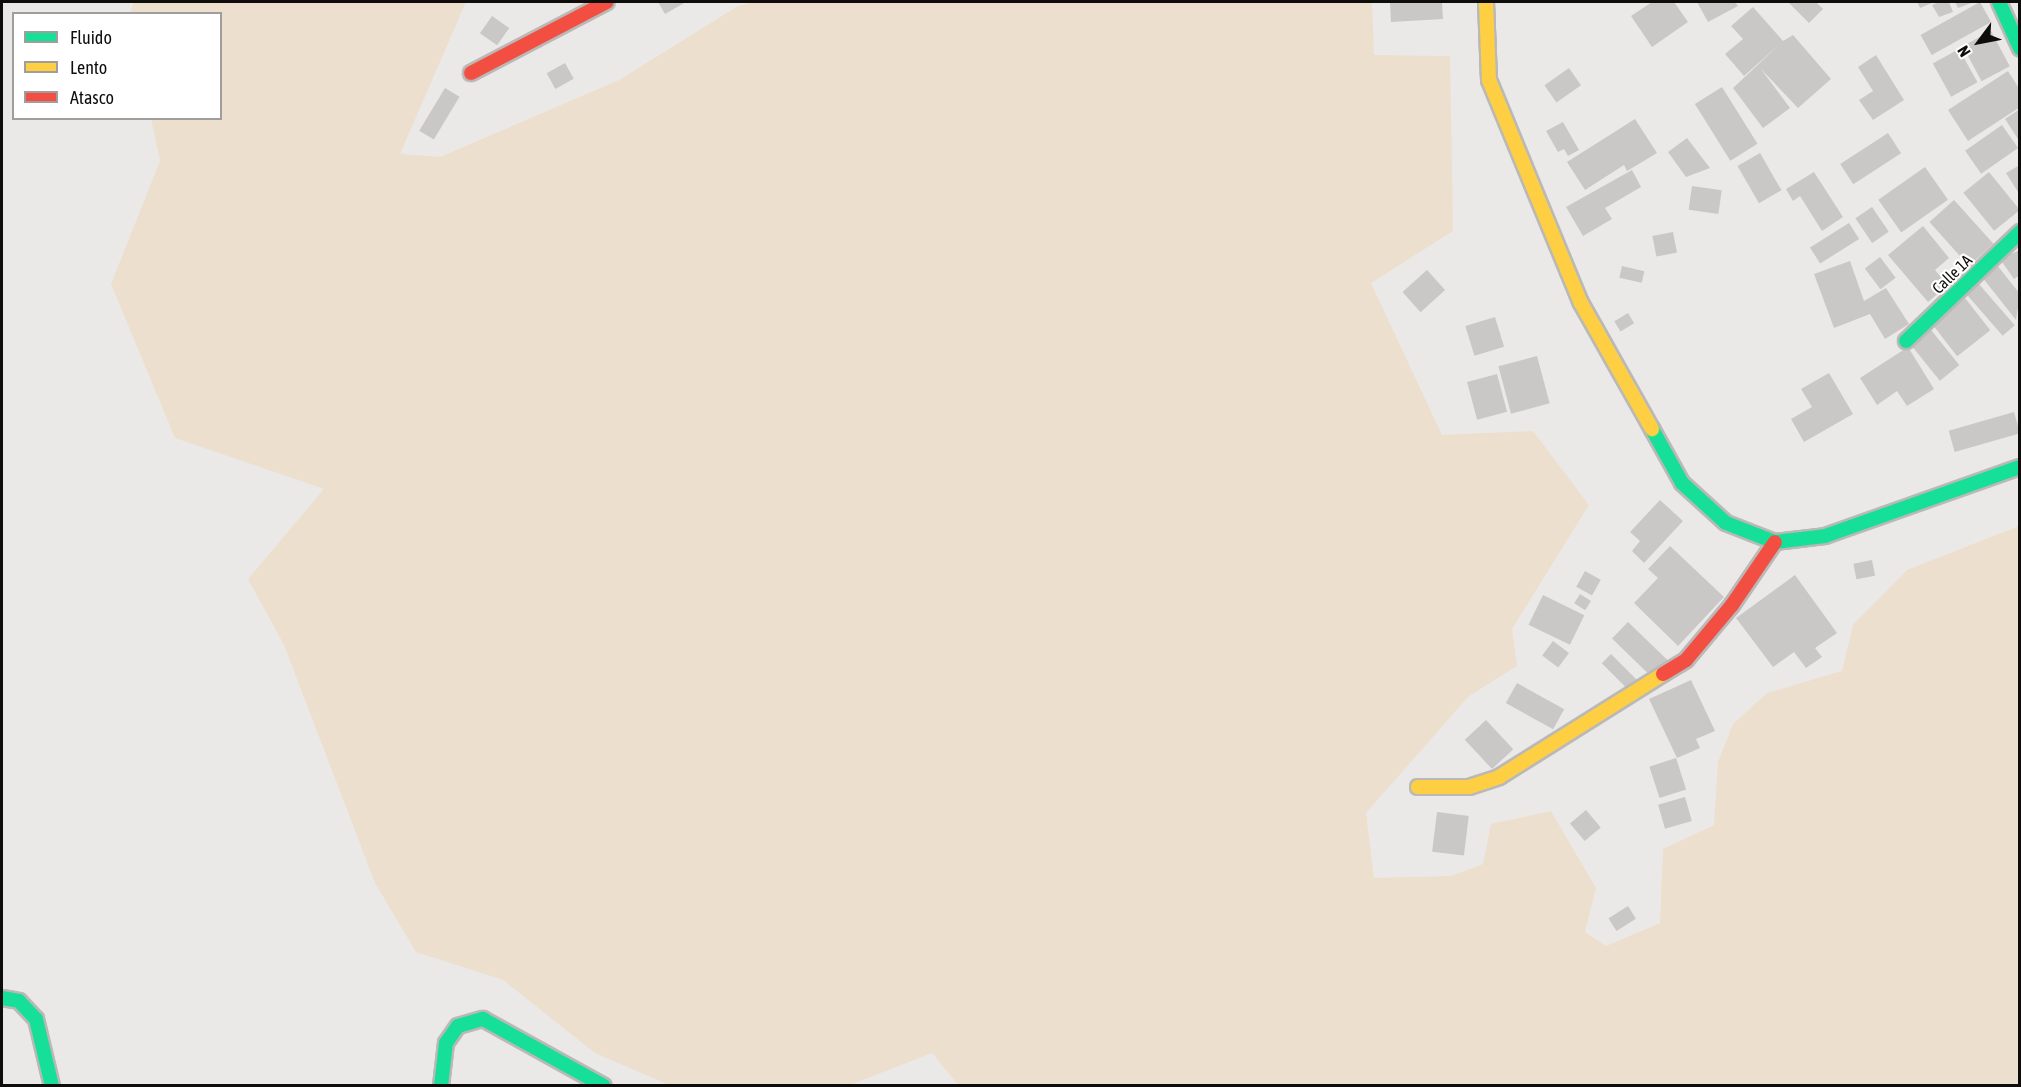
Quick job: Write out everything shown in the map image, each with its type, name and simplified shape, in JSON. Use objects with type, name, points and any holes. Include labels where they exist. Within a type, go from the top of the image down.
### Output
[{"type":"street","points":[[471,73],[608,2]]},
{"type":"street","points":[[1486,2],[1489,80],[1581,303],[1644,420],[1690,491],[1726,523],[1775,542],[1825,536],[2019,467]]},
{"type":"street","points":[[1999,2],[2019,48]]},
{"type":"street","name":"Calle 1A","points":[[1906,341],[2019,232]]},
{"type":"street","points":[[1418,787],[1469,787],[1499,777],[1686,660],[1732,605],[1775,542]]},
{"type":"street","points":[[2,998],[18,1001],[36,1019],[52,1086]]},
{"type":"street","points":[[441,1086],[446,1044],[458,1026],[483,1018],[604,1086]]},
{"type":"shaded area","points":[[134,2],[466,2],[400,154],[440,157],[619,80],[738,6],[755,2],[1372,2],[1374,55],[1450,56],[1453,231],[1371,283],[1442,435],[1533,431],[1589,505],[1512,629],[1517,666],[1469,696],[1366,813],[1374,878],[1451,876],[1483,864],[1491,824],[1551,811],[1596,888],[1585,932],[1606,946],[1660,923],[1663,849],[1714,825],[1718,762],[1733,724],[1767,693],[1842,671],[1853,625],[1907,570],[2019,526],[2019,1085],[959,1086],[932,1053],[850,1085],[669,1085],[595,1053],[503,980],[416,952],[375,883],[284,645],[248,579],[324,489],[175,438],[111,284],[160,161],[151,120],[222,120],[222,12],[130,12]]},
{"type":"building","points":[[658,2],[686,2],[665,14]]},
{"type":"building","points":[[1390,2],[1442,2],[1443,19],[1391,22]]},
{"type":"building","points":[[1652,2],[1674,2],[1688,22],[1652,47],[1631,16]]},
{"type":"building","points":[[1697,2],[1735,2],[1738,6],[1708,22]]},
{"type":"building","points":[[1788,2],[1816,2],[1823,9],[1809,23]]},
{"type":"building","points":[[1917,2],[1934,2],[1920,8]]},
{"type":"building","points":[[1949,2],[1953,12],[1939,17],[1932,5]]},
{"type":"building","points":[[1955,2],[1974,2],[1958,8]]},
{"type":"building","points":[[1980,2],[1991,22],[1932,55],[1921,35]]},
{"type":"building","points":[[1753,7],[1783,41],[1793,35],[1831,79],[1798,108],[1761,69],[1790,108],[1763,128],[1733,88],[1781,43],[1744,76],[1725,54],[1743,39],[1731,26]]},
{"type":"building","points":[[492,16],[509,28],[497,45],[480,33]]},
{"type":"building","points":[[1991,31],[2010,66],[1982,81],[1963,46]]},
{"type":"building","points":[[1959,49],[1977,82],[1951,97],[1933,64]]},
{"type":"building","points":[[1876,55],[1904,100],[1873,120],[1859,100],[1873,91],[1858,67]]},
{"type":"building","points":[[565,63],[574,79],[555,89],[547,73]]},
{"type":"building","points":[[1569,68],[1581,85],[1556,102],[1544,85]]},
{"type":"building","points":[[2008,71],[2020,90],[2020,107],[1968,141],[1948,110]]},
{"type":"building","points":[[1722,87],[1758,144],[1730,161],[1695,104]]},
{"type":"building","points":[[445,88],[460,97],[434,140],[419,131]]},
{"type":"building","points":[[2020,109],[2020,142],[2005,119]]},
{"type":"building","points":[[1635,119],[1657,153],[1627,171],[1624,165],[1585,190],[1567,162]]},
{"type":"building","points":[[1563,122],[1579,150],[1568,156],[1564,149],[1558,152],[1546,131]]},
{"type":"building","points":[[2002,125],[2018,148],[1981,174],[1965,151]]},
{"type":"building","points":[[1888,133],[1901,153],[1853,184],[1840,164]]},
{"type":"building","points":[[1687,138],[1710,168],[1686,177],[1668,152]]},
{"type":"building","points":[[1760,153],[1782,190],[1759,203],[1737,166]]},
{"type":"building","points":[[2020,165],[2020,195],[2006,173]]},
{"type":"building","points":[[1925,167],[1948,200],[1901,232],[1878,200]]},
{"type":"building","points":[[1632,170],[1641,187],[1605,208],[1612,219],[1583,236],[1566,207]]},
{"type":"building","points":[[1814,172],[1843,217],[1822,231],[1800,196],[1793,201],[1786,189]]},
{"type":"building","points":[[1989,172],[2020,210],[1994,231],[1963,193]]},
{"type":"building","points":[[1692,186],[1722,190],[1718,214],[1689,210]]},
{"type":"building","points":[[1954,200],[1993,244],[1969,266],[1929,222]]},
{"type":"building","points":[[1872,207],[1889,232],[1872,243],[1855,218]]},
{"type":"building","points":[[1849,223],[1859,239],[1820,263],[1810,247]]},
{"type":"building","points":[[1923,226],[1949,258],[1935,270],[1948,285],[1928,302],[1888,255]]},
{"type":"building","points":[[1673,232],[1677,253],[1656,257],[1652,236]]},
{"type":"building","points":[[2020,250],[2020,275],[2014,279],[2000,259]]},
{"type":"building","points":[[1880,257],[1896,278],[1880,289],[1865,268]]},
{"type":"building","points":[[1850,261],[1864,301],[1886,288],[1909,324],[1885,339],[1870,314],[1834,328],[1814,274]]},
{"type":"building","points":[[1997,265],[2020,294],[2016,320],[1982,277]]},
{"type":"building","points":[[1622,266],[1644,271],[1642,283],[1619,278]]},
{"type":"building","points":[[1427,270],[1445,290],[1421,312],[1402,292]]},
{"type":"building","points":[[1978,283],[2015,325],[2003,336],[1966,293]]},
{"type":"building","points":[[1965,298],[1990,330],[1957,356],[1932,324]]},
{"type":"building","points":[[1628,313],[1634,323],[1620,332],[1614,321]]},
{"type":"building","points":[[1495,317],[1504,347],[1474,356],[1465,326]]},
{"type":"building","points":[[1931,330],[1959,365],[1940,381],[1912,346]]},
{"type":"building","points":[[1908,347],[1934,389],[1907,406],[1897,391],[1877,405],[1860,378]]},
{"type":"building","points":[[1537,356],[1550,403],[1511,414],[1498,366]]},
{"type":"building","points":[[1829,373],[1853,414],[1804,442],[1791,419],[1812,407],[1801,389]]},
{"type":"building","points":[[1497,374],[1507,412],[1477,420],[1467,382]]},
{"type":"building","points":[[2014,412],[2020,433],[1955,452],[1949,431]]},
{"type":"building","points":[[1660,500],[1683,521],[1644,563],[1632,551],[1640,541],[1630,532]]},
{"type":"building","points":[[1670,546],[1724,597],[1678,646],[1634,603],[1658,578],[1648,569]]},
{"type":"building","points":[[1872,560],[1875,576],[1856,579],[1853,564]]},
{"type":"building","points":[[1585,571],[1601,580],[1592,595],[1576,587]]},
{"type":"building","points":[[1795,575],[1837,633],[1815,648],[1822,657],[1806,668],[1794,652],[1773,667],[1736,618]]},
{"type":"building","points":[[1580,594],[1591,601],[1585,610],[1574,603]]},
{"type":"building","points":[[1543,595],[1584,615],[1570,645],[1529,625]]},
{"type":"building","points":[[1628,622],[1669,662],[1653,678],[1612,639]]},
{"type":"building","points":[[1553,641],[1569,653],[1558,667],[1542,655]]},
{"type":"building","points":[[1611,654],[1640,683],[1631,692],[1602,663]]},
{"type":"building","points":[[1691,680],[1715,731],[1696,739],[1700,748],[1677,758],[1649,699]]},
{"type":"building","points":[[1517,683],[1564,709],[1553,729],[1506,703]]},
{"type":"building","points":[[1486,720],[1513,749],[1492,769],[1465,740]]},
{"type":"building","points":[[1676,758],[1686,789],[1660,798],[1649,767]]},
{"type":"building","points":[[1685,797],[1692,821],[1665,829],[1658,805]]},
{"type":"building","points":[[1586,810],[1601,828],[1585,841],[1570,823]]},
{"type":"building","points":[[1437,812],[1469,816],[1464,856],[1432,852]]},
{"type":"building","points":[[1628,906],[1636,919],[1616,931],[1608,918]]},
{"type":"traffic: fast","points":[[1999,2],[2020,48]]},
{"type":"traffic: fast","points":[[1906,341],[2020,232]]},
{"type":"traffic: fast","points":[[1652,429],[1682,483],[1726,523],[1775,542],[1825,536],[2020,467]]},
{"type":"traffic: fast","points":[[2,998],[19,1001],[36,1019],[52,1086]]},
{"type":"traffic: fast","points":[[441,1086],[446,1043],[458,1026],[483,1019],[604,1086]]},
{"type":"traffic: slow","points":[[1486,2],[1489,80],[1581,303],[1652,429]]},
{"type":"traffic: slow","points":[[1418,787],[1469,787],[1499,777],[1663,674]]},
{"type":"traffic: jam","points":[[471,73],[607,2]]},
{"type":"traffic: jam","points":[[1663,674],[1686,660],[1732,605],[1775,542]]}]
